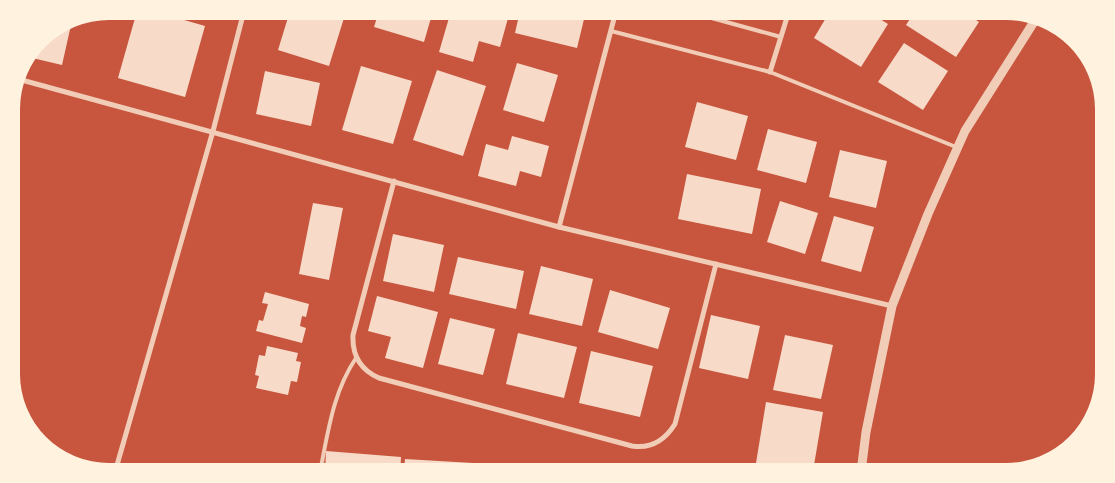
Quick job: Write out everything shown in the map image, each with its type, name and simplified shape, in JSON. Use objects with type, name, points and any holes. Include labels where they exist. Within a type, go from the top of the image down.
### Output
[{"type":"street","points":[[118,463],[213,131],[242,20]]},
{"type":"street","points":[[559,227],[613,20]]},
{"type":"street","points":[[770,72],[786,20]]},
{"type":"street","points":[[862,463],[866,432],[892,306],[928,214],[958,148],[980,106],[1032,24]]},
{"type":"street","points":[[25,81],[559,227],[892,306]]},
{"type":"street","points":[[394,181],[353,335],[356,358],[366,370],[379,378],[632,446],[648,446],[663,439],[675,424],[716,264]]},
{"type":"lane","points":[[719,20],[781,37]]},
{"type":"lane","points":[[610,31],[770,72],[958,148]]},
{"type":"lane","points":[[322,463],[336,397],[345,376],[356,358]]},
{"type":"building","points":[[134,20],[184,20],[205,26],[185,97],[118,78]]},
{"type":"building","points":[[287,20],[343,20],[329,66],[278,50]]},
{"type":"building","points":[[376,20],[430,20],[424,42],[374,27]]},
{"type":"building","points":[[448,20],[508,20],[500,47],[479,41],[473,62],[439,52]]},
{"type":"building","points":[[518,20],[584,20],[577,48],[515,33]]},
{"type":"building","points":[[825,20],[882,20],[888,24],[861,67],[814,38]]},
{"type":"building","points":[[909,20],[976,20],[979,22],[956,57],[906,25]]},
{"type":"building","points":[[70,29],[62,65],[35,59],[55,38]]},
{"type":"building","points":[[904,43],[948,71],[923,110],[878,82]]},
{"type":"building","points":[[517,63],[558,75],[544,122],[503,110]]},
{"type":"building","points":[[361,66],[412,81],[393,144],[342,130]]},
{"type":"building","points":[[437,70],[486,86],[463,156],[413,140]]},
{"type":"building","points":[[265,71],[320,83],[311,126],[256,114]]},
{"type":"building","points":[[697,102],[748,116],[736,160],[685,147]]},
{"type":"building","points":[[768,129],[817,142],[806,183],[757,170]]},
{"type":"building","points":[[512,136],[549,146],[541,177],[520,171],[516,186],[478,176],[486,144],[508,150]]},
{"type":"building","points":[[840,150],[887,161],[876,208],[829,197]]},
{"type":"building","points":[[687,174],[761,189],[752,234],[678,219]]},
{"type":"building","points":[[780,201],[818,213],[805,254],[767,242]]},
{"type":"building","points":[[313,203],[343,208],[329,280],[299,274]]},
{"type":"building","points":[[834,216],[874,227],[861,272],[821,261]]},
{"type":"building","points":[[393,234],[444,245],[434,292],[383,281]]},
{"type":"building","points":[[458,257],[524,271],[516,309],[449,294]]},
{"type":"building","points":[[541,266],[593,279],[582,326],[529,314]]},
{"type":"building","points":[[610,290],[670,308],[658,349],[598,332]]},
{"type":"building","points":[[265,292],[309,304],[306,317],[302,316],[300,326],[306,328],[302,343],[256,331],[259,320],[263,321],[268,304],[262,303]]},
{"type":"building","points":[[377,296],[438,312],[423,368],[385,358],[391,337],[368,331]]},
{"type":"building","points":[[711,315],[760,326],[748,379],[699,368]]},
{"type":"building","points":[[450,318],[495,329],[483,375],[438,364]]},
{"type":"building","points":[[518,333],[577,347],[564,398],[506,384]]},
{"type":"building","points":[[785,335],[833,345],[821,399],[773,390]]},
{"type":"building","points":[[267,346],[298,353],[296,361],[301,362],[297,382],[291,381],[288,395],[256,388],[259,376],[255,375],[259,355],[265,356]]},
{"type":"building","points":[[591,351],[653,366],[640,417],[579,403]]},
{"type":"building","points":[[766,402],[823,412],[814,463],[756,463]]},
{"type":"building","points":[[326,451],[401,457],[401,463],[325,463]]},
{"type":"building","points":[[405,459],[473,463],[405,463]]}]
